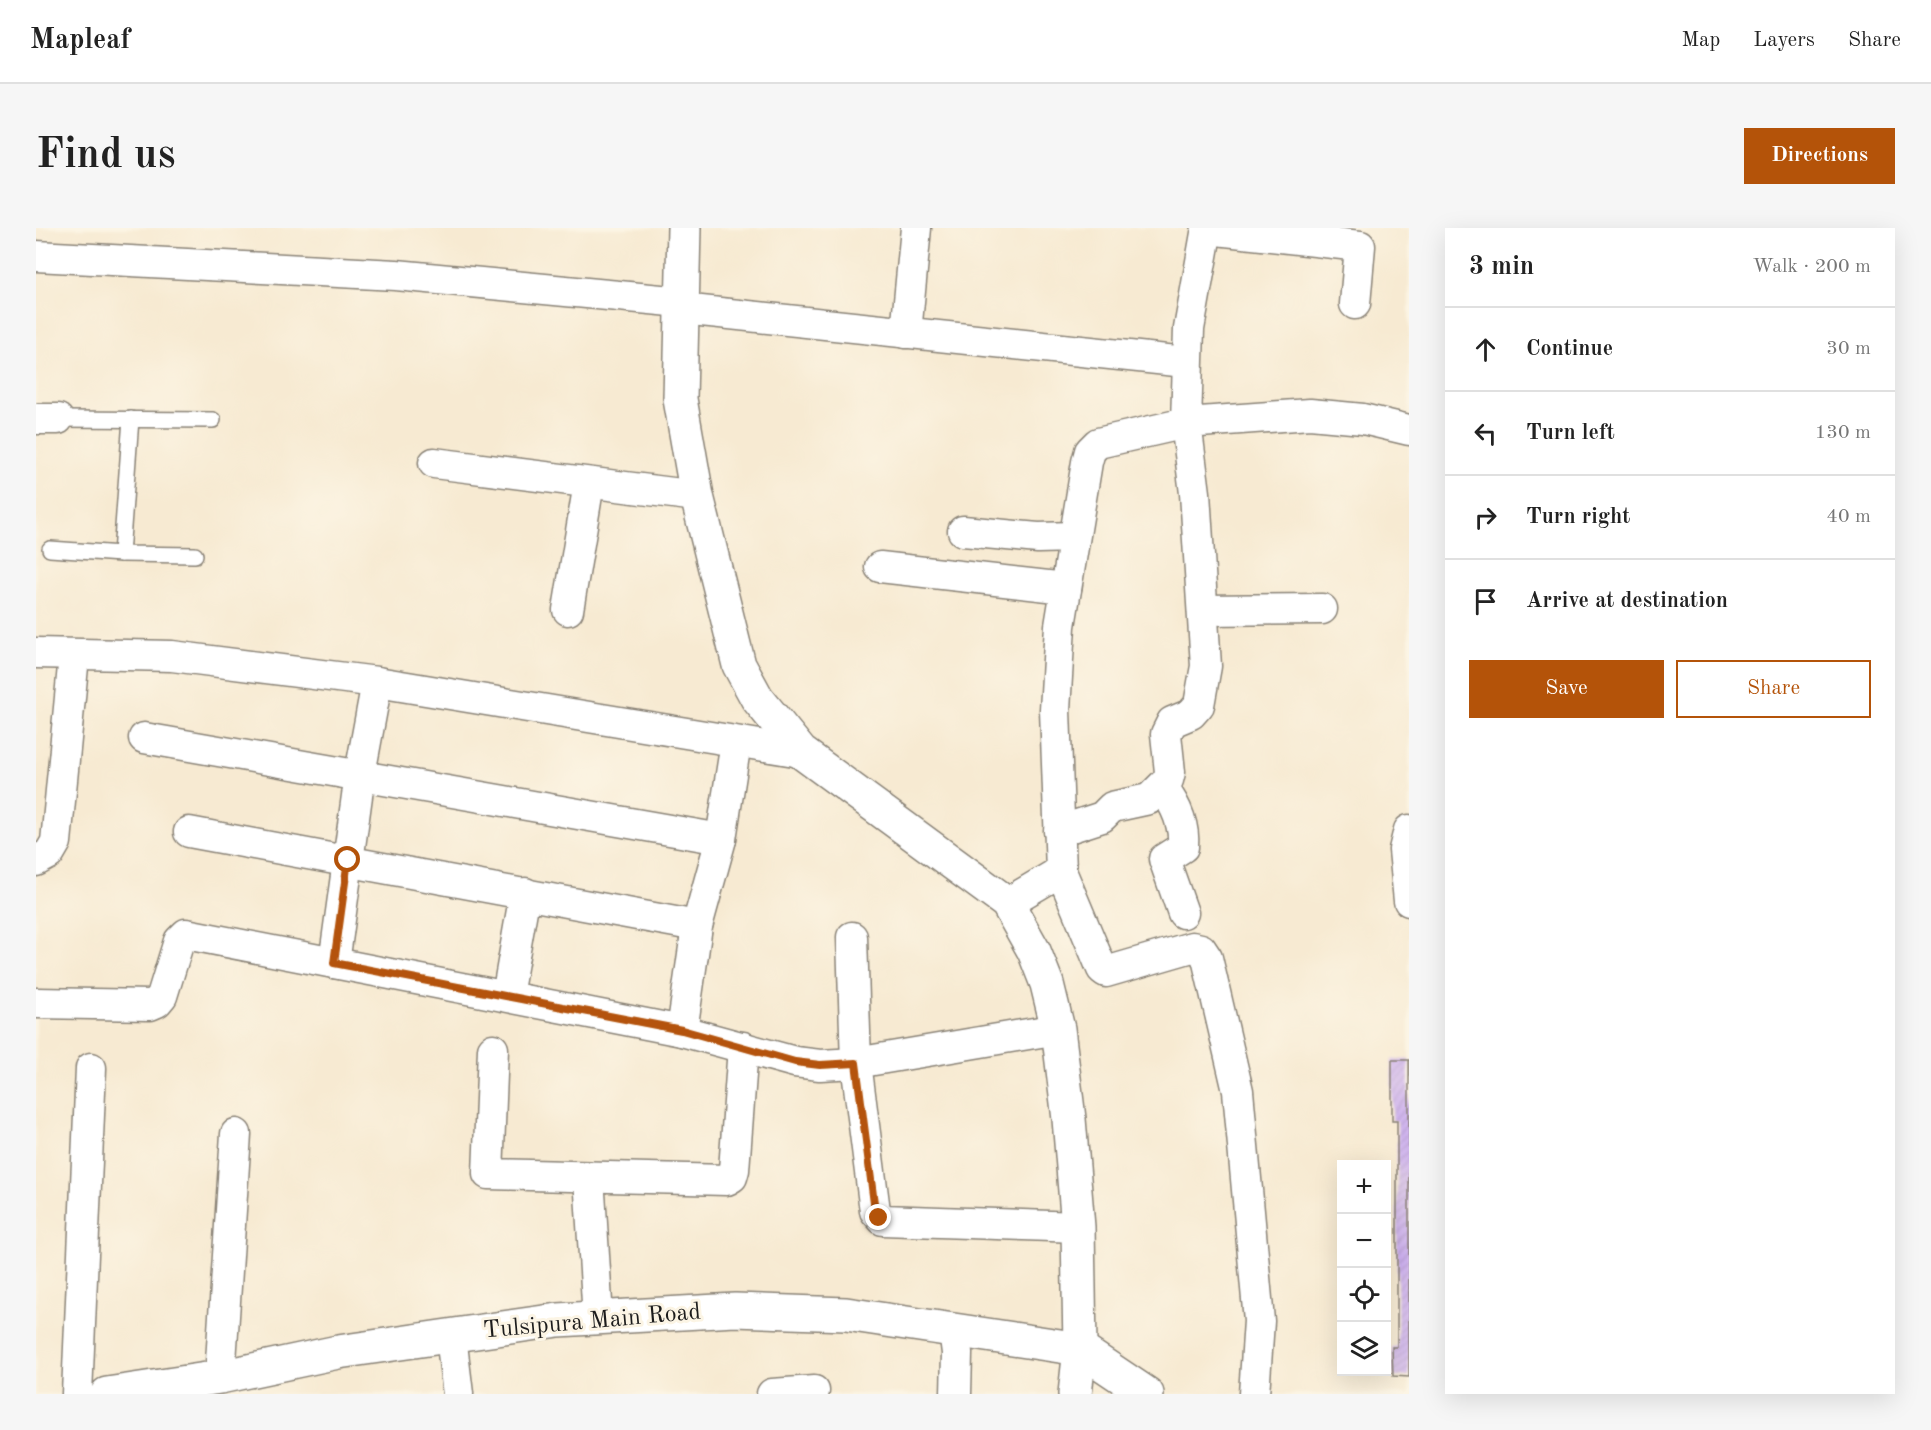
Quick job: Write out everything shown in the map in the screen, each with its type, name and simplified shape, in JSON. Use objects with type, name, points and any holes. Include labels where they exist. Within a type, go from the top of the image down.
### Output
[{"type":"street","points":[[684,228],[680,399],[697,496],[740,664],[757,698],[801,752],[1008,903],[1035,951],[1047,984],[1058,1029],[1070,1119],[1078,1227],[1080,1349],[1075,1394]]},
{"type":"street","points":[[906,333],[916,228]]},
{"type":"street","points":[[1059,831],[1102,817],[1112,807],[1149,799],[1162,787],[1170,772],[1166,734],[1172,722],[1191,714],[1199,705],[1206,666],[1195,493],[1186,423],[1186,362],[1189,330],[1207,228],[1360,246],[1354,304]]},
{"type":"street","points":[[36,256],[396,275],[906,333],[1186,362]]},
{"type":"street","points":[[1254,1394],[1259,1321],[1238,1091],[1207,958],[1201,949],[1192,947],[1106,972],[1102,969],[1061,871],[1055,710],[1060,626],[1086,462],[1090,450],[1098,443],[1186,423],[1310,414],[1363,419],[1409,430]]},
{"type":"street","points":[[434,463],[697,496]]},
{"type":"street","points":[[568,610],[589,483]]},
{"type":"street","points":[[963,531],[1038,538],[1074,537]]},
{"type":"street","points":[[880,567],[1066,588]]},
{"type":"street","points":[[1203,610],[1322,609]]},
{"type":"street","points":[[36,653],[74,656],[172,656],[377,682],[801,752]]},
{"type":"street","points":[[36,861],[49,854],[56,842],[74,656]]},
{"type":"street","points":[[334,963],[360,774],[377,682]]},
{"type":"street","points":[[144,738],[721,839]]},
{"type":"street","points":[[682,1030],[697,926],[721,839],[736,741]]},
{"type":"street","points":[[1162,787],[1173,802],[1184,832],[1183,847],[1164,859],[1183,913]]},
{"type":"street","points":[[1409,830],[1404,850],[1409,901]]},
{"type":"street","points":[[189,832],[697,926]]},
{"type":"street","points":[[1008,903],[1061,871]]},
{"type":"street","points":[[507,996],[525,893]]},
{"type":"street","points":[[36,1003],[150,1005],[157,1002],[162,996],[179,941],[186,934],[682,1030],[795,1062],[820,1065],[856,1063],[1058,1029]]},
{"type":"street","points":[[852,937],[856,1063],[875,1211],[879,1218],[882,1220],[1078,1227]]},
{"type":"street","points":[[493,1049],[488,1174],[727,1180],[732,1177],[743,1047]]},
{"type":"street","points":[[77,1394],[90,1068]]},
{"type":"street","points":[[220,1377],[236,1134]]},
{"type":"street","points":[[589,1177],[598,1318]]},
{"type":"street","name":"Tulsipura Main Road","points":[[107,1394],[220,1377],[338,1352],[558,1320],[735,1310],[835,1313],[1080,1349]]},
{"type":"street","points":[[954,1330],[957,1353],[956,1394]]},
{"type":"street","points":[[451,1336],[458,1394]]},
{"type":"street","points":[[1080,1349],[1148,1394]]},
{"type":"street","points":[[772,1394],[814,1391]]},
{"type":"lane","points":[[47,419],[213,420]]},
{"type":"lane","points":[[121,555],[131,419]]},
{"type":"lane","points":[[50,549],[121,555],[195,555]]},
{"type":"building","points":[[1392,1060],[1409,1060],[1409,1377],[1393,1376],[1392,1347],[1397,1347],[1397,1121],[1392,1121]]},
{"type":"route","points":[[348,860],[334,963],[682,1030],[795,1062],[820,1065],[856,1063],[875,1211],[879,1218]]}]
